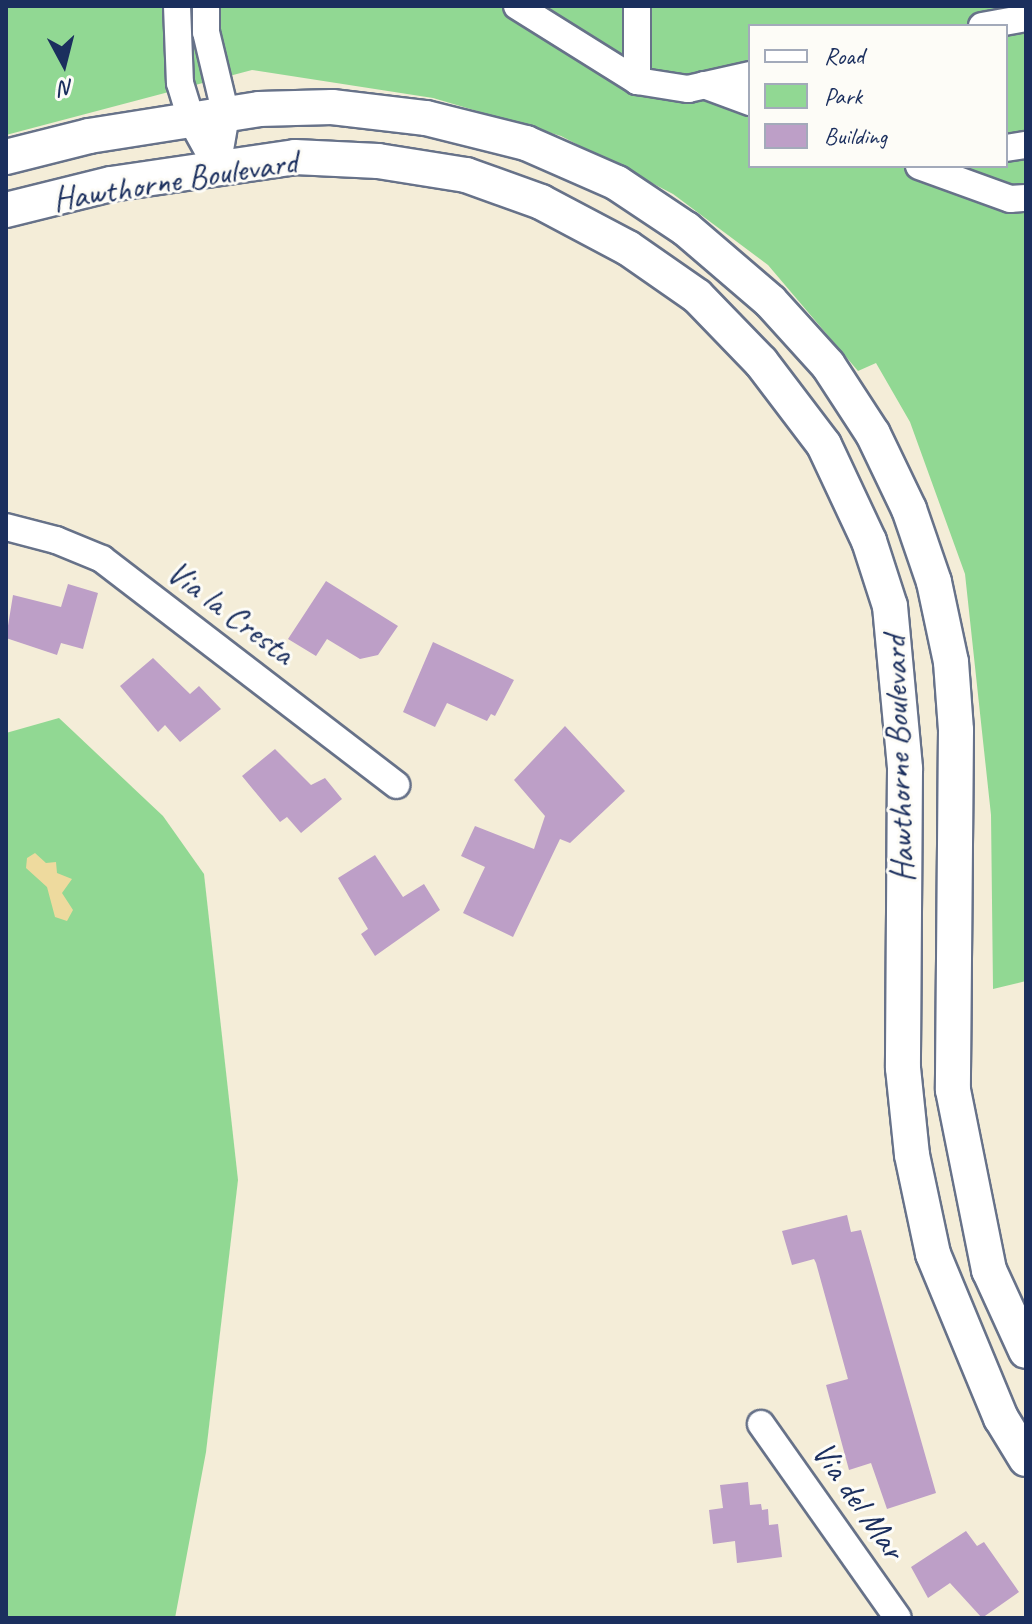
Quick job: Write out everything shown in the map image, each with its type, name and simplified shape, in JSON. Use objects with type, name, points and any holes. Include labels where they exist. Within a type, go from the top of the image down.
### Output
[{"type":"main road","name":"Hawthorne Boulevard","points":[[6,157],[89,136],[191,120],[332,107],[426,118],[526,143],[617,183],[686,229],[770,301],[828,365],[873,434],[924,553],[951,662],[956,730],[953,1090],[989,1270],[1026,1351]]},
{"type":"main road","name":"Hawthorne Boulevard","points":[[6,210],[111,184],[295,157],[378,161],[466,175],[541,202],[628,248],[697,296],[761,362],[824,445],[869,541],[890,606],[900,672],[905,769],[903,1068],[912,1155],[933,1254],[1001,1418],[1026,1459]]},
{"type":"main road","points":[[1001,1418],[1026,1447]]},
{"type":"street","points":[[177,6],[180,83],[191,120],[217,167]]},
{"type":"street","points":[[206,6],[206,32],[226,115],[217,167]]},
{"type":"street","points":[[517,6],[637,81],[670,89],[748,75]]},
{"type":"street","points":[[637,6],[637,81]]},
{"type":"street","points":[[993,24],[1026,18]]},
{"type":"street","points":[[704,85],[748,101]]},
{"type":"street","points":[[925,168],[1010,199],[1026,198]]},
{"type":"street","name":"Via la Cresta","points":[[6,527],[102,559],[396,785]]},
{"type":"street","name":"Via del Mar","points":[[761,1424],[898,1618]]},
{"type":"green space","points":[[6,6],[1026,6],[1026,981],[993,989],[991,815],[965,574],[910,422],[876,363],[858,371],[768,265],[673,194],[561,136],[433,98],[252,70],[6,135]]},
{"type":"green space","points":[[59,718],[163,816],[204,874],[238,1180],[206,1452],[175,1618],[6,1618],[6,733]]},
{"type":"sand","points":[[35,853],[46,863],[56,862],[57,873],[72,879],[62,893],[73,910],[67,921],[55,917],[47,887],[26,868],[27,858]]},
{"type":"building","points":[[326,581],[398,626],[378,655],[360,659],[327,639],[316,656],[288,639]]},
{"type":"building","points":[[68,584],[98,593],[83,649],[61,643],[57,655],[6,638],[13,595],[61,607]]},
{"type":"building","points":[[433,642],[514,680],[495,716],[491,714],[487,721],[447,703],[435,727],[403,712]]},
{"type":"building","points":[[153,658],[190,694],[199,686],[221,709],[180,742],[165,725],[158,732],[120,686]]},
{"type":"building","points":[[565,726],[625,791],[570,843],[560,839],[513,937],[463,913],[485,867],[461,856],[475,826],[534,849],[545,816],[514,780]]},
{"type":"building","points":[[275,749],[311,785],[325,778],[342,799],[301,833],[287,817],[280,822],[242,776]]},
{"type":"building","points":[[375,855],[403,897],[424,884],[440,910],[375,956],[361,934],[368,929],[338,878]]},
{"type":"building","points":[[847,1215],[851,1232],[861,1230],[936,1493],[887,1509],[871,1463],[849,1470],[826,1385],[848,1379],[816,1263],[814,1259],[792,1265],[782,1231]]},
{"type":"building","points":[[748,1482],[750,1505],[761,1504],[762,1510],[768,1509],[769,1525],[778,1524],[782,1557],[737,1563],[735,1541],[713,1544],[709,1510],[723,1508],[720,1485]]},
{"type":"building","points":[[966,1531],[977,1546],[984,1542],[1019,1592],[982,1618],[950,1583],[928,1598],[911,1567]]}]
